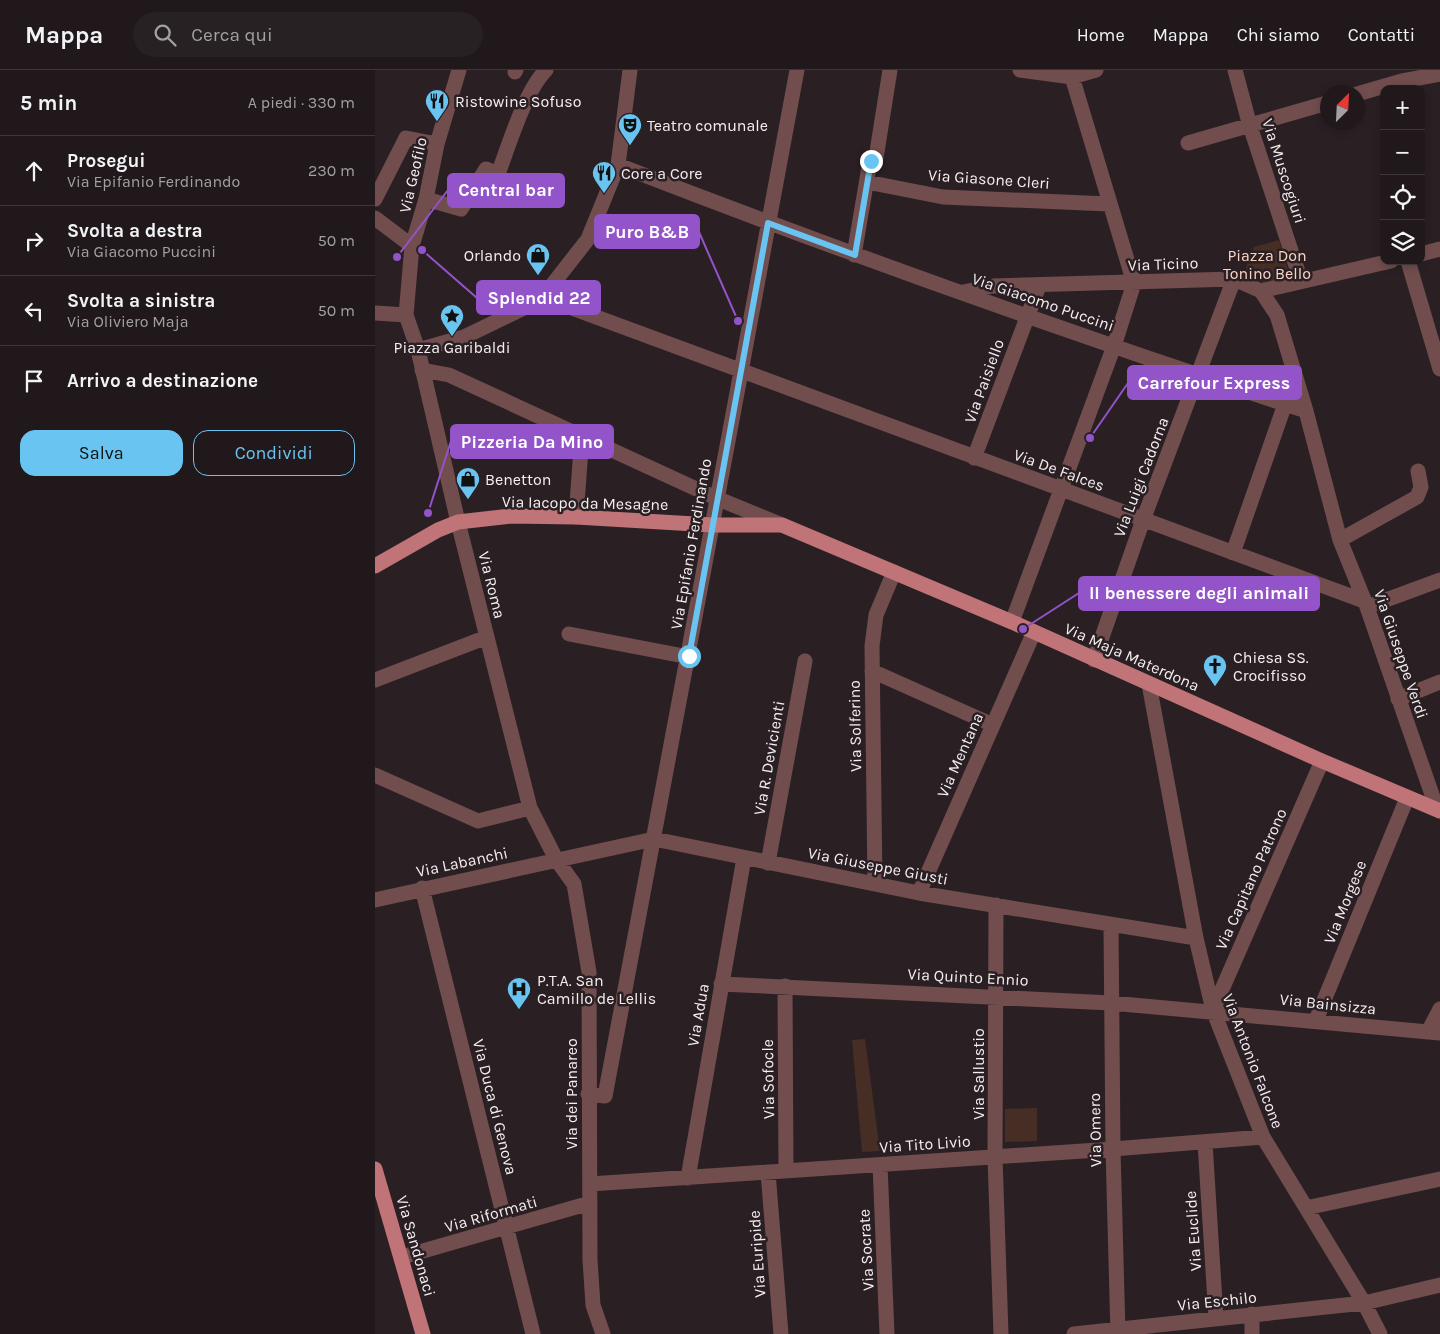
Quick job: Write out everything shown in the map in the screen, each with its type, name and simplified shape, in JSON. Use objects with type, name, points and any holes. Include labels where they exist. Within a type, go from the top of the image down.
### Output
[{"type":"main road","name":"Via Iacopo da Mesagne","points":[[375,566],[438,530],[458,522],[511,516],[577,517],[712,525]]},
{"type":"main road","name":"Via Maja Materdona","points":[[712,525],[782,525],[1012,622],[1322,761],[1439,810]]},
{"type":"main road","name":"Via Sandonaci","points":[[375,1169],[378,1189],[402,1258],[423,1334]]},
{"type":"street","points":[[427,199],[461,209],[486,169],[498,174],[527,102],[540,76],[546,70]]},
{"type":"street","points":[[419,350],[464,337],[487,327],[542,296],[588,239],[618,165],[630,70]]},
{"type":"street","name":"Via Epifanio Ferdinando","points":[[588,1094],[605,1096],[655,839],[716,498],[742,372],[797,70]]},
{"type":"street","points":[[855,255],[871,161],[876,158],[890,70]]},
{"type":"street","points":[[1020,70],[1071,74],[1096,70]]},
{"type":"street","name":"Via Muscogiuri","points":[[1235,70],[1250,126],[1301,281]]},
{"type":"street","points":[[1012,622],[1114,346],[1134,283],[1071,74]]},
{"type":"street","points":[[1365,92],[1402,80],[1440,74]]},
{"type":"street","name":"Via Geofilo","points":[[406,315],[413,246],[427,199],[437,144],[457,76]]},
{"type":"street","points":[[1188,143],[1320,105]]},
{"type":"street","points":[[375,199],[406,138],[437,144]]},
{"type":"street","name":"Via Giacomo Puccini","points":[[618,165],[855,255],[1198,376],[1306,411]]},
{"type":"street","name":"Via Giasone Cleri","points":[[867,182],[943,197],[1109,204]]},
{"type":"street","points":[[378,220],[413,246]]},
{"type":"street","points":[[1425,253],[1440,250]]},
{"type":"street","points":[[1261,291],[1380,263]]},
{"type":"street","points":[[1409,265],[1440,369]]},
{"type":"street","name":"Via Ticino","points":[[961,292],[993,286],[1234,279],[1261,291]]},
{"type":"street","name":"Via Luigi Cadorna","points":[[1094,660],[1143,520],[1234,279]]},
{"type":"street","name":"Via Paisiello","points":[[974,458],[1039,286]]},
{"type":"street","name":"Via Giuseppe Verdi","points":[[1261,291],[1277,315],[1306,411],[1339,540],[1366,604],[1398,699],[1439,810]]},
{"type":"street","name":"Via De Falces","points":[[542,296],[1366,604]]},
{"type":"street","points":[[375,313],[406,315]]},
{"type":"street","name":"Via Roma","points":[[406,315],[419,350],[458,522],[530,808],[556,859]]},
{"type":"street","name":"Via Maja Materdona","points":[[422,370],[449,375],[716,498],[782,525]]},
{"type":"street","points":[[1233,553],[1285,404]]},
{"type":"street","points":[[577,517],[582,435]]},
{"type":"street","points":[[1339,540],[1417,497],[1421,487],[1418,471]]},
{"type":"street","name":"Via Solferino","points":[[875,883],[872,671],[876,615],[894,572]]},
{"type":"street","points":[[1366,604],[1440,580]]},
{"type":"street","name":"Via Mentana","points":[[919,893],[1034,632]]},
{"type":"street","points":[[569,634],[689,656]]},
{"type":"street","points":[[375,680],[487,638]]},
{"type":"street","name":"Via R. Devicienti","points":[[768,862],[805,661]]},
{"type":"street","points":[[872,671],[993,725]]},
{"type":"street","points":[[1398,699],[1440,682]]},
{"type":"street","name":"Via Antonio Falcone","points":[[1149,684],[1196,938],[1213,1010],[1263,1137],[1364,1303],[1380,1334]]},
{"type":"street","name":"Via Capitano Patrono","points":[[1213,1010],[1322,761]]},
{"type":"street","points":[[375,775],[478,821],[530,808]]},
{"type":"street","name":"Via Morgese","points":[[1315,1020],[1407,798]]},
{"type":"street","name":"Via Giuseppe Giusti","points":[[556,859],[655,839],[919,893],[1111,926],[1196,938]]},
{"type":"street","name":"Via Adua","points":[[688,1178],[744,858]]},
{"type":"street","name":"Via Labanchi","points":[[375,900],[556,859]]},
{"type":"street","name":"Via dei Panareo","points":[[556,859],[574,884],[589,972],[590,1260],[593,1305],[603,1334]]},
{"type":"street","name":"Via Duca di Genova","points":[[422,888],[533,1334]]},
{"type":"street","name":"Via Sallustio","points":[[996,905],[995,1157],[1001,1334]]},
{"type":"street","name":"Via Omero","points":[[1111,926],[1113,1150],[1119,1332]]},
{"type":"street","name":"Via Quinto Ennio","points":[[721,984],[996,996],[1213,1010]]},
{"type":"street","name":"Via Sofocle","points":[[785,986],[786,1171]]},
{"type":"street","points":[[1434,1032],[1440,1009]]},
{"type":"street","name":"Via Bainsizza","points":[[1213,1010],[1434,1032]]},
{"type":"street","name":"Via Tito Livio","points":[[590,1184],[1113,1150],[1263,1137]]},
{"type":"street","name":"Via Euclide","points":[[1205,1143],[1216,1318]]},
{"type":"street","name":"Via Socrate","points":[[880,1165],[887,1334]]},
{"type":"street","name":"Via Euripide","points":[[768,1172],[781,1334]]},
{"type":"street","points":[[1306,1208],[1440,1179]]},
{"type":"street","name":"Via Riformati","points":[[402,1258],[590,1203]]},
{"type":"street","name":"Via Eschilo","points":[[1074,1334],[1119,1332],[1216,1318],[1364,1303],[1440,1285]]},
{"type":"street","points":[[1252,1314],[1252,1334]]},
{"type":"green space","name":"Piazza Don Tonino Bello","points":[[1279,240],[1288,270],[1287,275],[1282,280],[1266,284],[1247,275],[1245,270],[1254,247]]},
{"type":"green space","points":[[865,1039],[880,1151],[862,1152],[852,1040]]},
{"type":"green space","points":[[1037,1108],[1037,1141],[1005,1142],[1005,1109]]},
{"type":"place","name":"Ristowine Sofuso","points":[[437,122]]},
{"type":"place","name":"Teatro comunale","points":[[630,146]]},
{"type":"place","name":"Core a Core","points":[[604,194]]},
{"type":"place","name":"Splendid 22","points":[[422,250]]},
{"type":"place","name":"Central bar","points":[[397,257]]},
{"type":"place","name":"Orlando","points":[[538,276]]},
{"type":"place","name":"Puro B&B","points":[[738,321]]},
{"type":"place","name":"Piazza Garibaldi","points":[[452,337]]},
{"type":"place","name":"Carrefour Express","points":[[1090,438]]},
{"type":"place","name":"Benetton","points":[[468,500]]},
{"type":"place","name":"Pizzeria Da Mino","points":[[428,513]]},
{"type":"place","name":"Il benessere degli animali","points":[[1023,629]]},
{"type":"place","name":"Chiesa SS. Crocifisso","points":[[1215,687]]},
{"type":"place","name":"P.T.A. San Camillo de Lellis","points":[[519,1010]]},
{"type":"route","points":[[689,656],[716,498],[742,372],[768,223],[855,255],[871,161]]}]
